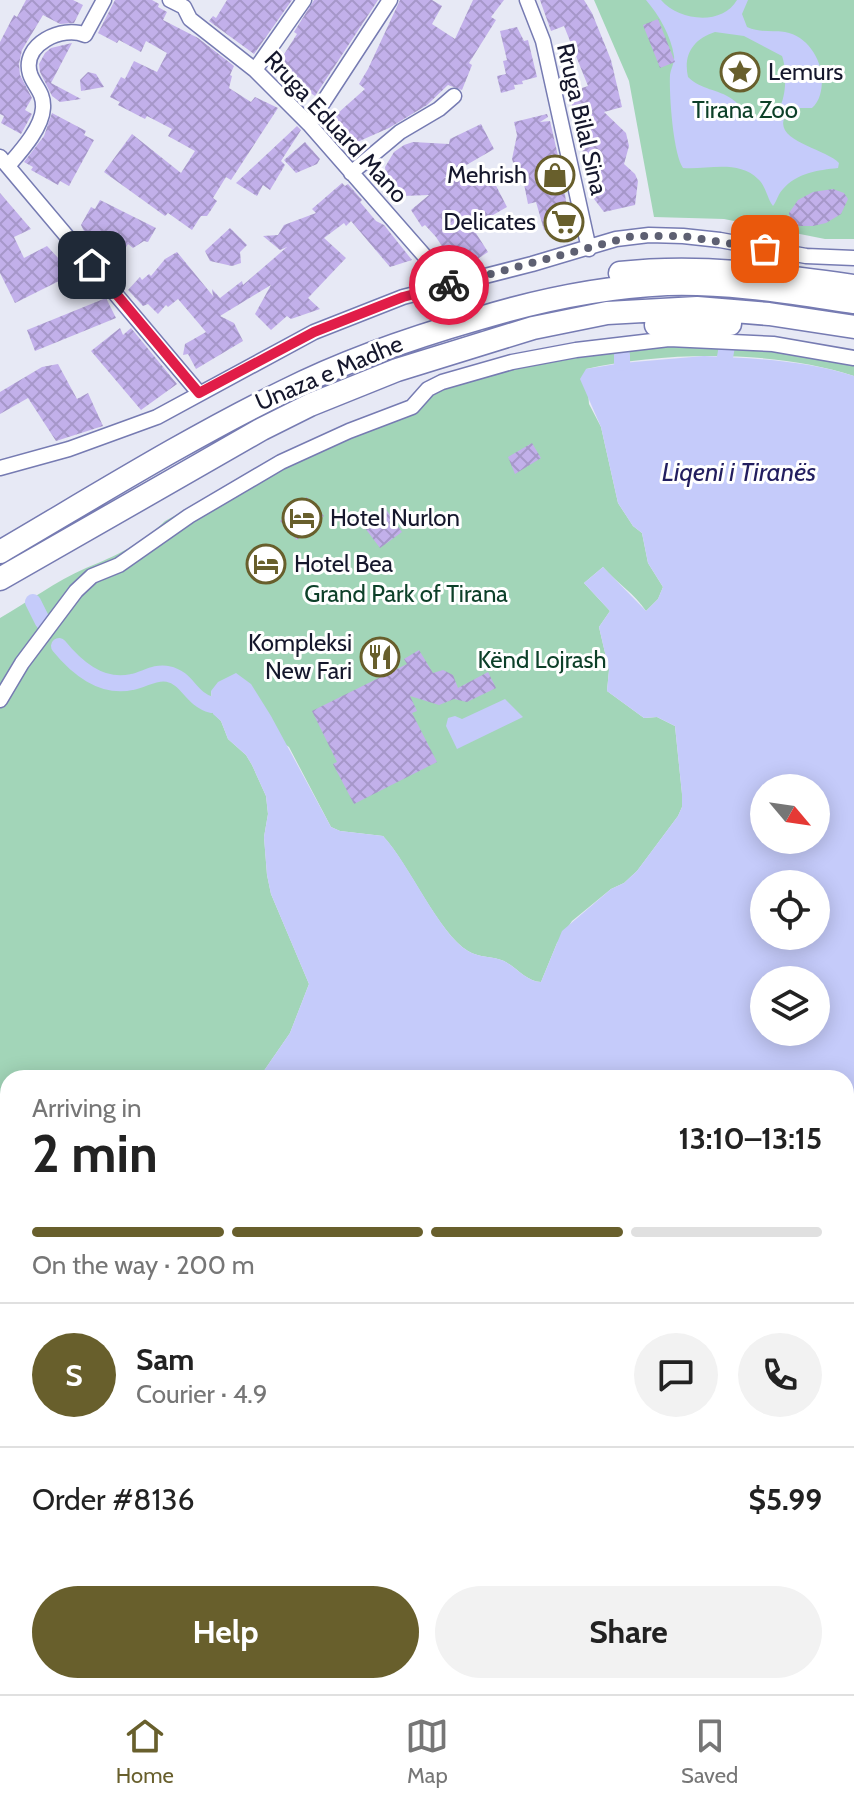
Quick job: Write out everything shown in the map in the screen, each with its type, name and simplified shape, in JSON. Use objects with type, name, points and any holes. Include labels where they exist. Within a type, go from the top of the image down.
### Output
[{"type":"highway","points":[[492,314],[520,294],[588,278],[654,270],[740,271],[854,286]]},
{"type":"highway","name":"Unaza e Madhe","points":[[0,552],[166,455],[287,390],[385,347],[492,314],[582,293],[668,284],[739,286],[854,302]]},
{"type":"highway","name":"Unaza e Madhe","points":[[0,579],[235,444],[310,405],[397,370],[474,345],[572,319],[660,309],[747,311],[854,327]]},
{"type":"highway","points":[[474,345],[500,348],[589,329],[695,324],[769,328],[854,341]]},
{"type":"street","points":[[104,0],[85,35],[62,31],[47,38],[35,51],[29,63],[30,73],[39,87],[43,110],[29,139],[4,162],[199,393]]},
{"type":"street","name":"Rruga Eduard Mano","points":[[170,0],[187,4],[190,19],[255,70],[309,124],[450,285]]},
{"type":"street","points":[[255,70],[304,0]]},
{"type":"street","points":[[309,124],[390,0]]},
{"type":"street","name":"Rruga Bilal Sina","points":[[527,0],[543,41],[589,249]]},
{"type":"street","points":[[351,173],[400,132],[439,109],[454,96]]},
{"type":"street","points":[[0,468],[22,464],[121,432],[157,417],[314,332],[403,297],[633,236],[666,235],[720,240],[806,256],[854,258]]},
{"type":"street","points":[[0,700],[22,663],[76,591],[92,576],[119,565],[189,516],[281,462],[412,407],[428,389],[442,382],[512,362],[576,350],[669,339],[773,344],[854,358]]},
{"type":"green space","name":"Tirana Zoo","points":[[594,0],[854,0],[854,239],[825,239],[724,219],[654,217],[629,81]]},
{"type":"green space","name":"Grand Park of Tirana","points":[[712,341],[854,361],[854,376],[790,361],[720,356],[650,359],[586,369],[589,404],[601,427],[618,503],[633,526],[642,533],[648,563],[663,587],[658,599],[646,611],[603,567],[584,583],[610,611],[599,627],[609,670],[607,691],[644,718],[657,717],[675,726],[682,807],[637,871],[572,921],[557,943],[541,982],[526,977],[504,961],[472,953],[457,942],[435,915],[383,836],[340,831],[331,827],[289,747],[211,691],[213,713],[221,721],[228,739],[246,755],[266,796],[268,814],[264,837],[271,894],[309,984],[290,1033],[265,1070],[0,1070],[0,618],[64,579],[128,549],[165,521],[310,442],[431,393],[543,359]]},
{"type":"water","points":[[646,0],[661,0],[678,13],[700,18],[721,14],[737,0],[748,0],[742,14],[747,27],[793,34],[806,43],[816,56],[821,71],[820,95],[812,108],[792,108],[784,119],[784,127],[798,141],[839,163],[838,168],[816,171],[795,179],[781,191],[773,206],[761,182],[741,169],[683,168],[674,137],[671,109],[670,75],[674,56],[660,19]],"holes":[[[715,32],[744,36],[782,56],[784,94],[777,112],[771,117],[753,117],[732,99],[698,85],[688,77],[687,62],[691,49],[701,39]]]},
{"type":"water","name":"Liqeni i Tiranës","points":[[704,356],[799,364],[854,376],[854,1070],[265,1070],[290,1033],[309,984],[271,894],[264,837],[268,814],[266,796],[246,755],[228,739],[221,721],[213,714],[211,691],[218,682],[236,673],[251,684],[331,827],[340,831],[383,836],[457,942],[472,953],[504,961],[536,981],[541,982],[562,931],[637,871],[678,816],[682,794],[675,726],[657,717],[644,718],[607,691],[609,670],[599,627],[610,611],[584,583],[603,567],[646,611],[658,599],[663,587],[648,563],[642,533],[633,526],[618,503],[601,427],[580,379],[586,369]]},
{"type":"water","points":[[505,699],[523,717],[457,749],[446,726],[448,718],[455,716],[462,719]]},
{"type":"building","points":[[26,0],[73,0],[83,5],[74,23],[60,24],[43,15],[22,50],[20,75],[32,98],[25,110],[32,114],[21,134],[1,123],[4,116],[0,114],[0,42]]},
{"type":"building","points":[[115,0],[152,0],[159,4],[158,7],[167,12],[163,20],[198,38],[234,66],[229,88],[251,102],[255,97],[278,108],[231,180],[226,177],[213,198],[217,201],[207,216],[201,216],[192,230],[168,213],[165,216],[104,172],[132,134],[181,173],[195,151],[168,136],[172,129],[147,116],[145,119],[118,105],[120,102],[110,97],[121,77],[125,79],[134,61],[157,72],[167,53],[146,41],[141,52],[98,33]]},
{"type":"building","points":[[227,0],[292,0],[254,54],[209,21],[213,16],[216,18]]},
{"type":"building","points":[[314,0],[378,0],[315,96],[309,92],[306,95],[270,68],[278,56],[281,59]]},
{"type":"building","points":[[400,0],[432,0],[442,6],[432,24],[455,39],[473,0],[504,0],[491,17],[496,20],[469,63],[472,65],[462,90],[448,85],[427,105],[389,128],[346,147],[330,129],[331,125],[338,113],[365,89],[359,84]]},
{"type":"building","points":[[540,0],[584,0],[592,13],[611,60],[622,107],[604,112],[626,133],[629,146],[624,164],[638,181],[635,205],[604,212],[591,195],[590,181],[595,168],[585,160],[580,144],[587,117],[576,121],[569,94],[588,86],[564,26],[551,31]]},
{"type":"building","points":[[658,19],[675,62],[660,68],[643,25]]},
{"type":"building","points":[[517,27],[524,41],[528,40],[537,77],[522,81],[523,84],[514,85],[515,89],[501,93],[497,76],[506,74],[503,61],[507,60],[500,31]]},
{"type":"building","points":[[72,43],[51,83],[81,99],[60,102],[52,96],[39,64],[51,48]]},
{"type":"building","points":[[88,72],[96,74],[104,87],[81,91],[80,80]]},
{"type":"building","points":[[52,113],[86,131],[84,135],[94,140],[69,186],[60,181],[58,185],[31,170],[33,167],[24,162],[44,136]]},
{"type":"building","points":[[547,114],[548,117],[540,122],[550,121],[558,156],[553,160],[565,194],[569,225],[544,230],[536,202],[528,204],[523,179],[520,184],[512,159],[517,135],[514,122]]},
{"type":"building","points":[[481,124],[494,149],[444,178],[490,174],[507,207],[472,227],[488,252],[466,263],[447,254],[411,210],[429,195],[403,196],[397,185],[386,176],[385,167],[394,152],[404,145],[413,142],[449,144],[450,139]]},
{"type":"building","points":[[297,126],[301,130],[281,161],[285,165],[270,190],[263,185],[257,196],[236,183]]},
{"type":"building","points":[[305,142],[320,159],[317,164],[296,173],[284,160]]},
{"type":"building","points":[[342,183],[345,186],[348,184],[376,221],[384,225],[412,260],[390,267],[351,221],[346,226],[344,223],[324,238],[346,258],[308,298],[320,309],[291,319],[287,316],[271,330],[255,314],[271,285],[220,316],[234,323],[243,341],[196,369],[188,354],[183,355],[185,344],[206,332],[178,299],[158,314],[148,304],[143,306],[128,290],[140,277],[142,280],[149,274],[151,276],[165,259],[177,252],[213,296],[212,289],[220,298],[242,281],[243,285],[287,247],[280,250],[263,236],[278,235],[284,225],[316,213],[312,209]]},
{"type":"building","points":[[833,189],[844,193],[848,199],[841,214],[813,226],[799,226],[790,220],[789,213],[798,200],[813,192]]},
{"type":"building","points":[[0,193],[31,229],[14,237],[24,258],[47,246],[73,274],[15,303],[0,273]]},
{"type":"building","points":[[100,200],[156,228],[148,242],[144,241],[133,248],[128,244],[121,255],[86,235],[81,225],[91,207],[95,209]]},
{"type":"building","points":[[230,228],[247,245],[240,252],[241,263],[232,266],[210,261],[205,251]]},
{"type":"building","points":[[106,298],[116,318],[35,351],[27,330]]},
{"type":"building","points":[[120,328],[123,335],[131,328],[177,384],[141,410],[91,351]]},
{"type":"building","points":[[58,364],[77,399],[88,393],[103,426],[56,441],[28,398],[0,414],[0,392],[42,367]]},
{"type":"building","points":[[532,443],[541,458],[515,474],[508,457]]},
{"type":"building","name":"Hotel Nurlon","points":[[307,497],[324,516],[297,540],[280,521]]},
{"type":"building","points":[[385,508],[402,532],[380,548],[362,524]]},
{"type":"building","name":"Hotel Bea","points":[[269,545],[284,566],[263,582],[248,561]]},
{"type":"building","points":[[419,650],[433,673],[443,670],[453,675],[458,688],[488,672],[496,688],[467,702],[454,699],[439,705],[410,696],[417,711],[412,713],[437,762],[354,804],[333,764],[337,762],[312,711],[407,664],[404,659]]},
{"type":"waterway","points":[[725,357],[727,346]]},
{"type":"waterway","points":[[622,355],[622,363]]},
{"type":"waterway","points":[[33,602],[43,622]]},
{"type":"waterway","points":[[59,646],[73,661],[100,679],[121,683],[168,674],[212,705]]},
{"type":"way so far","points":[[449,285],[633,236],[683,236],[765,249]]},
{"type":"place","name":"Lemurs","points":[[740,72]]},
{"type":"place","name":"Mehrish","points":[[555,175]]},
{"type":"place","name":"Delicates","points":[[564,222]]},
{"type":"place","name":"Hotel Nurlon","points":[[302,518]]},
{"type":"place","name":"Hotel Bea","points":[[266,564]]},
{"type":"place","name":"Kompleksi New Fari","points":[[380,657]]},
{"type":"route","points":[[92,265],[199,393],[314,332],[403,297],[449,285]]},
{"type":"park label","name":"Kënd Lojrash","points":[[542,660]]}]
